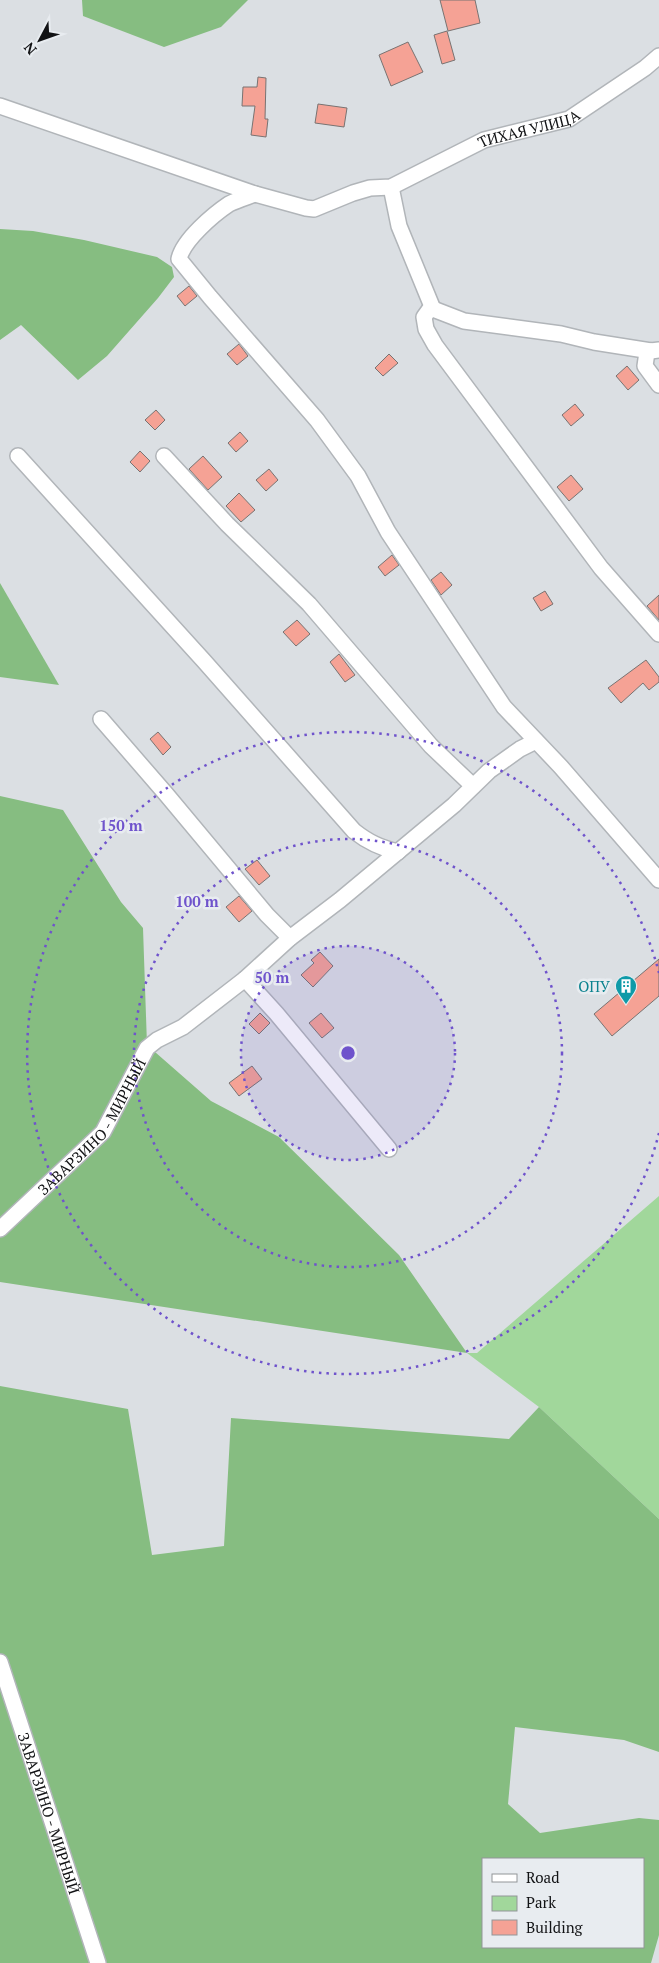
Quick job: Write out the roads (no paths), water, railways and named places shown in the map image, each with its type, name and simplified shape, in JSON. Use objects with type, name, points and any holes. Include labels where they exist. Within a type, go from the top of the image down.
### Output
[{"type":"street","name":"ТИХАЯ УЛИЦА","points":[[391,187],[484,140],[569,119],[645,68],[659,56]]},
{"type":"street","points":[[0,106],[255,194],[297,206],[314,209],[370,188],[391,187],[399,226],[433,309],[464,321],[561,334],[594,342],[655,351]]},
{"type":"street","points":[[255,194],[230,204],[209,220],[181,251],[179,259],[317,420],[358,476],[388,532],[419,582],[504,707],[561,767],[659,880]]},
{"type":"street","points":[[433,309],[426,313],[424,321],[435,345],[601,568],[659,634]]},
{"type":"street","points":[[655,351],[646,352],[645,366],[659,385]]},
{"type":"street","points":[[18,456],[204,660],[354,831],[366,841],[380,848],[398,852]]},
{"type":"street","points":[[164,456],[227,524],[309,604],[431,746],[473,786]]},
{"type":"street","points":[[101,718],[267,915],[290,938]]},
{"type":"street","name":"ЗАВАРЗИНО - МИРНЫЙ","points":[[0,1230],[103,1132],[147,1048],[157,1040],[183,1027],[245,979],[290,938],[454,805],[488,771],[520,749],[536,741]]},
{"type":"street","points":[[245,979],[276,1013],[389,1149]]},
{"type":"street","name":"ЗАВАРЗИНО - МИРНЫЙ","points":[[0,1662],[98,1963]]},
{"type":"place","name":"ОПУ","points":[[626,1005]]}]
